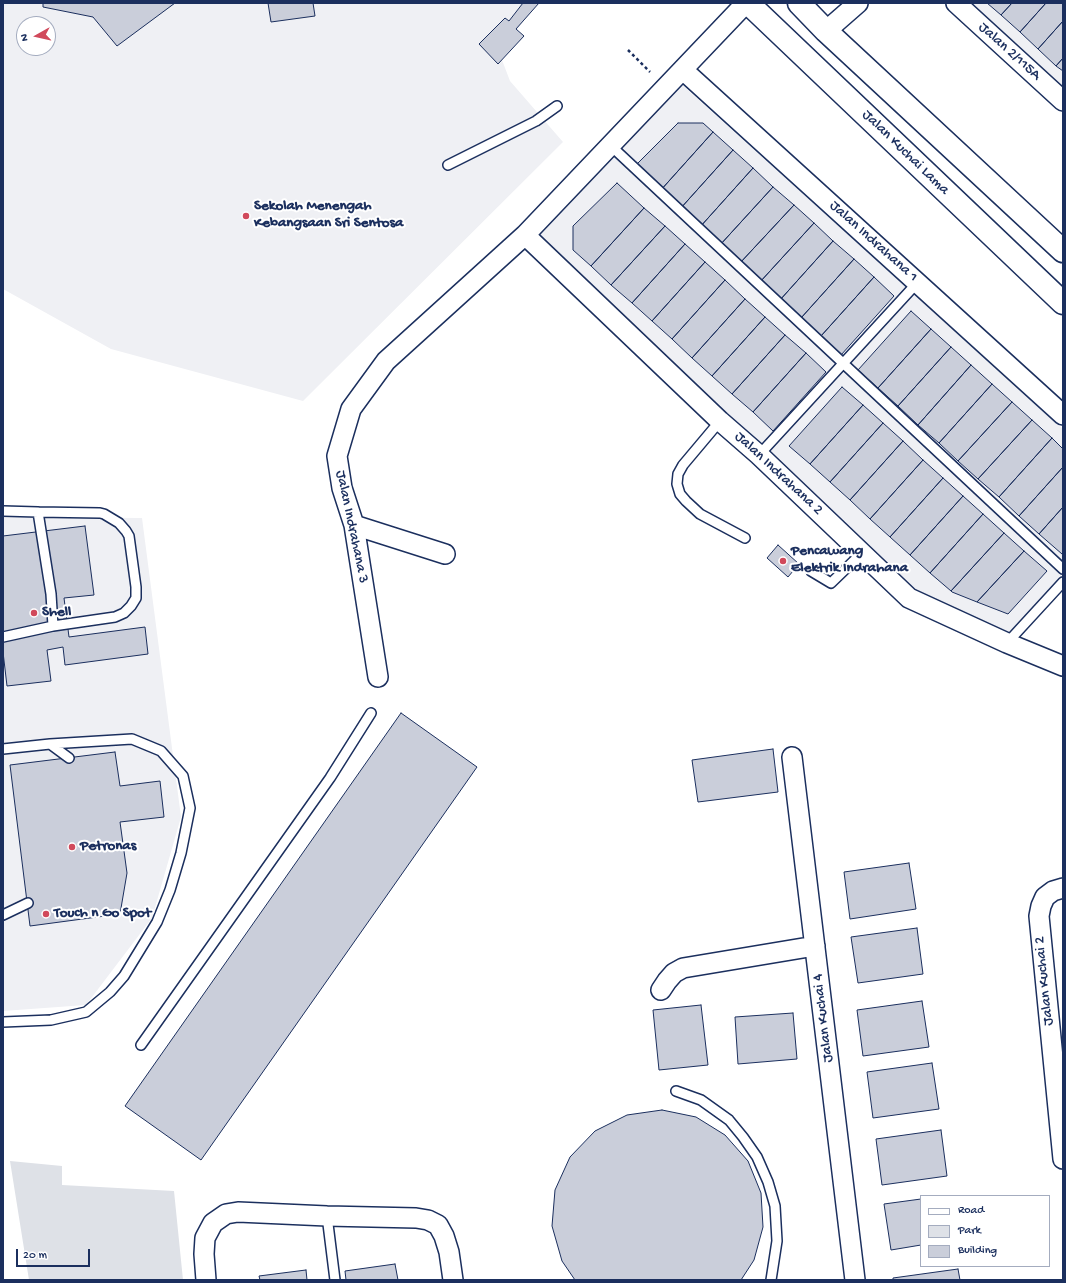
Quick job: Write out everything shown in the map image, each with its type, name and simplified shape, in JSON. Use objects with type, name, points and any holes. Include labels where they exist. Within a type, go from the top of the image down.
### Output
[{"type":"main road","name":"Jalan Kuchai Lama","points":[[747,3],[1063,303]]},
{"type":"main road","points":[[798,3],[826,31],[1063,251]]},
{"type":"street","name":"Jalan Indrahana 3","points":[[378,676],[354,525],[342,488],[337,456],[351,409],[386,361],[524,235],[747,3]]},
{"type":"street","points":[[826,31],[858,3]]},
{"type":"street","name":"Jalan 2/115A","points":[[956,3],[1063,101]]},
{"type":"street","name":"Jalan Indrahana 1","points":[[682,70],[1063,415]]},
{"type":"street","name":"Jalan Indrahana 2","points":[[524,235],[909,598],[1007,643],[1063,666]]},
{"type":"street","points":[[354,525],[445,554]]},
{"type":"street","name":"Jalan Kuchai 4","points":[[792,757],[855,1280]]},
{"type":"street","name":"Jalan Kuchai 2","points":[[1063,888],[1053,891],[1046,897],[1040,906],[1039,916],[1063,1159]]},
{"type":"street","points":[[661,990],[674,973],[683,968],[815,946]]},
{"type":"street","points":[[206,1280],[204,1254],[205,1238],[213,1223],[226,1214],[238,1212],[416,1218],[428,1220],[438,1225],[444,1236],[449,1252],[453,1280]]},
{"type":"lane","points":[[448,165],[536,121],[557,106]]},
{"type":"lane","points":[[610,145],[1063,569]]},
{"type":"lane","points":[[759,455],[917,283]]},
{"type":"lane","points":[[720,421],[683,465],[678,474],[677,484],[680,494],[686,502],[700,514],[745,538]]},
{"type":"lane","points":[[3,511],[104,514],[119,523],[126,531],[136,587],[136,598],[131,606],[124,613],[115,617],[53,626],[3,637]]},
{"type":"lane","points":[[38,512],[51,594],[53,626]]},
{"type":"lane","points":[[812,571],[830,583],[862,553]]},
{"type":"lane","points":[[1007,643],[1063,582]]},
{"type":"lane","points":[[141,1045],[330,778],[371,713]]},
{"type":"lane","points":[[3,749],[50,744],[132,739],[161,751],[183,776],[190,808],[181,853],[170,890],[157,922],[124,976],[110,992],[86,1012],[51,1020],[3,1022]]},
{"type":"lane","points":[[50,744],[69,758]]},
{"type":"lane","points":[[3,915],[28,903]]},
{"type":"lane","points":[[676,1091],[701,1100],[728,1120],[743,1137],[757,1157],[768,1182],[775,1206],[777,1241],[771,1280]]},
{"type":"lane","points":[[327,1216],[335,1280]]},
{"type":"path","points":[[628,50],[652,74]]},
{"type":"shaded area","name":"Sekolah Menengah Kebangsaan Sri Sentosa","points":[[3,3],[536,3],[513,36],[502,60],[510,81],[563,142],[303,401],[111,349],[3,289]]},
{"type":"shaded area","points":[[970,3],[1063,3],[1063,87]]},
{"type":"shaded area","points":[[681,84],[1063,429],[1063,573],[1008,633],[914,590],[537,234]]},
{"type":"shaded area","points":[[3,517],[142,518],[181,817],[152,918],[86,1005],[3,1011]]},
{"type":"green space","points":[[10,1161],[62,1166],[62,1185],[174,1191],[183,1280],[29,1280]]},
{"type":"building","points":[[43,3],[175,3],[117,46],[93,17],[43,7]]},
{"type":"building","points":[[268,3],[313,3],[315,16],[271,22]]},
{"type":"building","points":[[523,3],[539,3],[516,29],[524,36],[498,64],[479,44],[505,18],[509,21]]},
{"type":"building","points":[[987,3],[1012,3],[1001,15]]},
{"type":"building","points":[[1012,3],[1046,3],[1020,32],[1001,15]]},
{"type":"building","points":[[1046,3],[1063,3],[1063,21],[1038,49],[1020,32]]},
{"type":"building","points":[[1063,21],[1063,58],[1056,66],[1038,49]]},
{"type":"building","points":[[1063,58],[1063,71],[1056,66]]},
{"type":"building","points":[[678,123],[703,123],[713,132],[660,191],[634,167]]},
{"type":"building","points":[[713,132],[733,150],[680,209],[660,191]]},
{"type":"building","points":[[733,150],[753,168],[700,227],[680,209]]},
{"type":"building","points":[[753,168],[773,187],[720,245],[700,227]]},
{"type":"building","points":[[617,183],[644,208],[591,266],[573,250],[573,226]]},
{"type":"building","points":[[773,187],[794,205],[740,263],[720,245]]},
{"type":"building","points":[[794,205],[814,223],[760,282],[740,263]]},
{"type":"building","points":[[644,208],[665,226],[611,285],[591,266]]},
{"type":"building","points":[[814,223],[833,241],[780,300],[760,282]]},
{"type":"building","points":[[665,226],[685,244],[632,303],[611,285]]},
{"type":"building","points":[[833,241],[854,259],[801,318],[780,300]]},
{"type":"building","points":[[685,244],[705,262],[652,321],[632,303]]},
{"type":"building","points":[[854,259],[874,277],[821,336],[801,318]]},
{"type":"building","points":[[705,262],[725,280],[672,339],[652,321]]},
{"type":"building","points":[[874,277],[894,296],[841,355],[821,336]]},
{"type":"building","points":[[725,280],[745,299],[692,358],[672,339]]},
{"type":"building","points":[[745,299],[765,317],[712,376],[692,358]]},
{"type":"building","points":[[911,311],[931,329],[878,388],[858,370]]},
{"type":"building","points":[[765,317],[785,335],[732,394],[712,376]]},
{"type":"building","points":[[931,329],[951,347],[898,406],[878,388]]},
{"type":"building","points":[[785,335],[806,353],[753,412],[732,394]]},
{"type":"building","points":[[951,347],[971,365],[918,425],[898,406]]},
{"type":"building","points":[[806,353],[826,372],[773,431],[753,412]]},
{"type":"building","points":[[971,365],[992,384],[939,443],[918,425]]},
{"type":"building","points":[[992,384],[1012,402],[958,461],[939,443]]},
{"type":"building","points":[[842,387],[863,405],[810,464],[789,446]]},
{"type":"building","points":[[1012,402],[1032,420],[978,479],[958,461]]},
{"type":"building","points":[[863,405],[883,423],[830,482],[810,464]]},
{"type":"building","points":[[1032,420],[1052,438],[999,497],[978,479]]},
{"type":"building","points":[[883,423],[903,441],[850,500],[830,482]]},
{"type":"building","points":[[1052,438],[1063,449],[1063,467],[1019,516],[999,497]]},
{"type":"building","points":[[903,441],[923,460],[870,519],[850,500]]},
{"type":"building","points":[[923,460],[943,478],[890,537],[870,519]]},
{"type":"building","points":[[1063,467],[1063,507],[1039,534],[1019,516]]},
{"type":"building","points":[[943,478],[963,496],[910,555],[890,537]]},
{"type":"building","points":[[963,496],[983,514],[930,573],[910,555]]},
{"type":"building","points":[[1063,507],[1063,553],[1062,554],[1039,534]]},
{"type":"building","points":[[983,514],[1004,533],[951,591],[930,573]]},
{"type":"building","name":"Shell","points":[[85,526],[94,595],[64,598],[69,637],[145,627],[148,654],[65,665],[63,647],[47,650],[51,681],[7,686],[3,652],[3,536]]},
{"type":"building","points":[[1004,533],[1024,551],[977,602],[952,592],[951,591]]},
{"type":"building","name":"Pencawang Elektrik Indrahana","points":[[778,545],[799,564],[788,577],[767,558]]},
{"type":"building","points":[[1024,551],[1047,571],[1008,614],[977,602]]},
{"type":"building","points":[[401,713],[477,767],[201,1160],[125,1106]]},
{"type":"building","points":[[773,749],[778,792],[698,802],[692,760]]},
{"type":"building","name":"Petronas","points":[[115,752],[120,786],[160,781],[164,817],[120,822],[127,873],[120,914],[30,926],[10,765]]},
{"type":"building","points":[[909,863],[916,909],[850,919],[844,872]]},
{"type":"building","points":[[917,928],[923,974],[858,983],[851,937]]},
{"type":"building","points":[[922,1001],[929,1047],[863,1056],[857,1010]]},
{"type":"building","points":[[701,1005],[708,1065],[659,1070],[653,1010]]},
{"type":"building","points":[[793,1013],[797,1059],[738,1064],[735,1017]]},
{"type":"building","points":[[932,1063],[939,1109],[873,1118],[867,1072]]},
{"type":"building","points":[[662,1110],[696,1117],[725,1135],[748,1161],[761,1193],[763,1227],[754,1260],[741,1280],[575,1280],[562,1261],[552,1226],[555,1190],[570,1157],[595,1131],[627,1115]]},
{"type":"building","points":[[941,1130],[947,1176],[882,1185],[876,1139]]},
{"type":"building","points":[[920,1199],[920,1245],[891,1250],[884,1204]]},
{"type":"building","points":[[395,1264],[398,1280],[346,1280],[345,1271]]},
{"type":"building","points":[[958,1269],[960,1280],[893,1280],[893,1278]]},
{"type":"building","points":[[306,1270],[307,1280],[260,1280],[259,1276]]},
{"type":"place","name":"Sekolah Menengah Kebangsaan Sri Sentosa","points":[[246,216]]},
{"type":"place","name":"Pencawang Elektrik Indrahana","points":[[783,561]]},
{"type":"place","name":"Shell","points":[[34,613]]},
{"type":"place","name":"Petronas","points":[[72,847]]},
{"type":"place","name":"Touch n Go Spot","points":[[46,914]]}]
